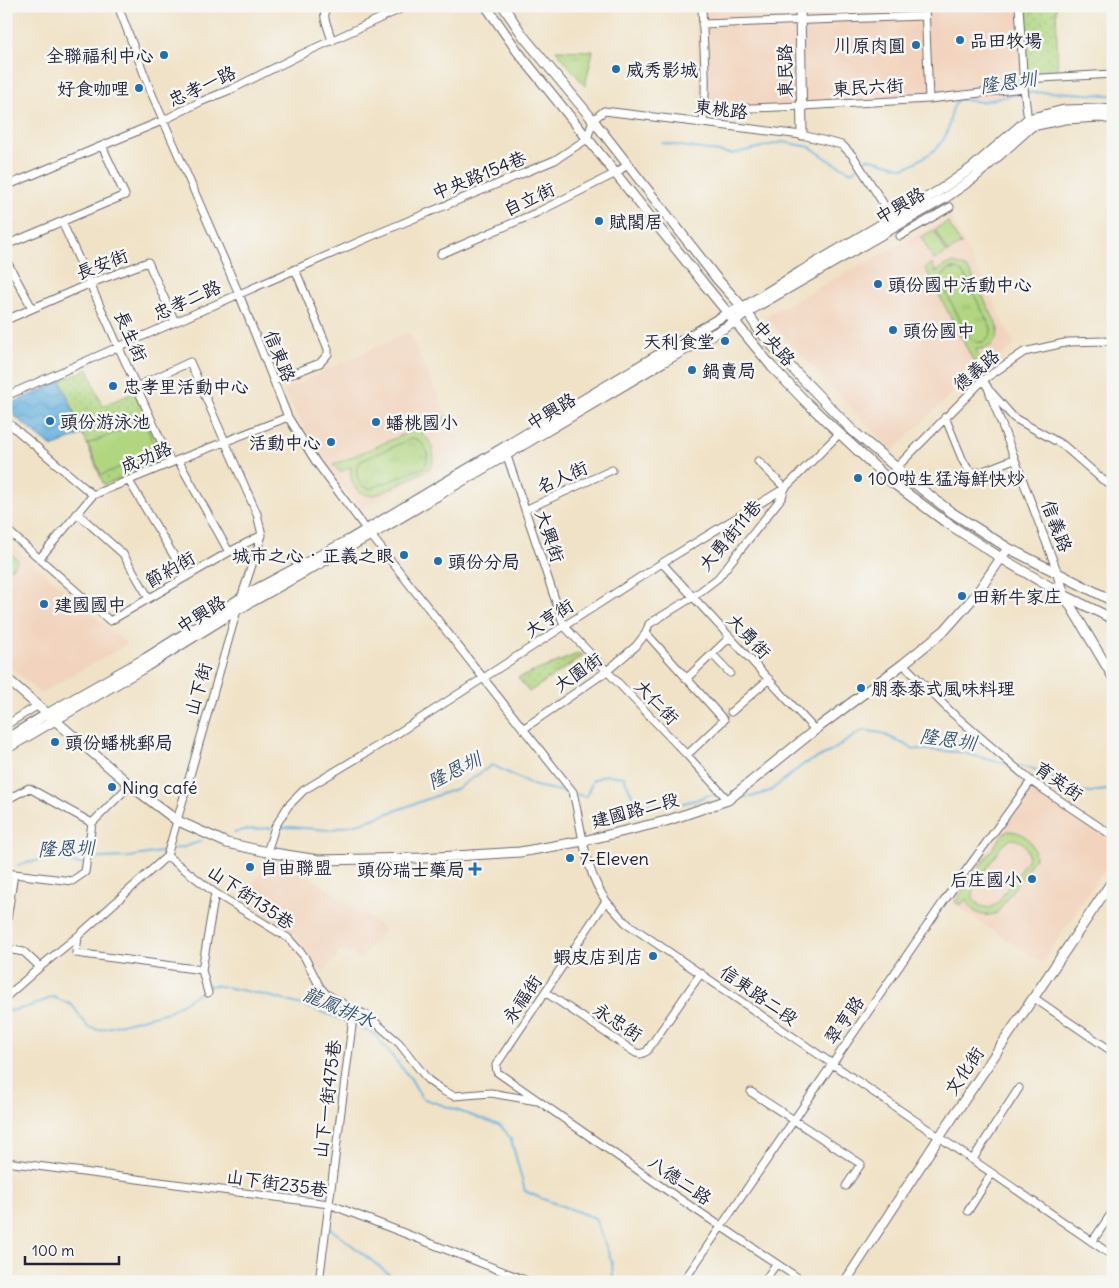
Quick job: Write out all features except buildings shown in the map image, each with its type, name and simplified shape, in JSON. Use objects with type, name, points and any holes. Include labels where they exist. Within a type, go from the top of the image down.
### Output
[{"type":"street","name":"信東路","points":[[118,6],[164,120],[239,294],[288,417],[316,462],[368,532],[484,678]]},
{"type":"street","points":[[324,6],[325,19],[332,41]]},
{"type":"street","name":"忠孝一路","points":[[6,186],[164,120],[407,6]]},
{"type":"street","name":"中央路","points":[[486,6],[518,52],[735,322],[779,374],[839,434],[889,480],[944,521],[1001,558],[1064,595],[1113,618]]},
{"type":"street","name":"中央路","points":[[503,6],[524,37],[717,279],[808,386],[853,432],[951,512],[1008,548],[1057,571],[1113,601]]},
{"type":"street","points":[[702,6],[704,110],[702,122]]},
{"type":"street","name":"東民路","points":[[800,6],[802,135]]},
{"type":"street","points":[[925,6],[929,99]]},
{"type":"street","points":[[1019,6],[1028,113]]},
{"type":"street","points":[[702,24],[925,16]]},
{"type":"street","points":[[1024,79],[1113,74]]},
{"type":"street","name":"東民六街","points":[[704,110],[929,99],[1025,89]]},
{"type":"street","name":"中興路","points":[[6,749],[51,717],[241,598],[349,540],[368,532],[506,456],[661,358],[728,313],[744,310],[895,221],[966,172],[1028,119],[1064,110],[1113,110]]},
{"type":"street","name":"東桃路","points":[[592,120],[604,111],[802,135],[842,145],[858,163],[895,221]]},
{"type":"street","name":"中興路","points":[[895,221],[945,198],[975,177],[1032,126],[1065,119],[1100,117],[1113,119]]},
{"type":"street","points":[[587,139],[592,120]]},
{"type":"street","name":"中央路154巷","points":[[379,233],[555,160],[587,139]]},
{"type":"street","points":[[6,245],[124,195],[102,146]]},
{"type":"street","name":"自立街","points":[[441,254],[536,213],[616,173],[626,165]]},
{"type":"street","points":[[900,236],[950,207]]},
{"type":"street","name":"長生街","points":[[62,222],[175,461],[229,552]]},
{"type":"street","name":"忠孝二路","points":[[6,396],[379,233]]},
{"type":"street","points":[[6,260],[32,308]]},
{"type":"street","name":"長安街","points":[[6,320],[91,283],[148,262],[175,322]]},
{"type":"street","points":[[274,381],[320,363],[328,354],[328,349],[295,269]]},
{"type":"street","name":"中興路","points":[[6,739],[148,666],[237,610],[661,358],[735,322],[744,310]]},
{"type":"street","name":"德義路","points":[[889,480],[896,468],[983,380],[1024,352],[1069,342],[1113,342]]},
{"type":"street","points":[[138,386],[190,362],[257,514],[262,535]]},
{"type":"street","name":"信義路","points":[[983,380],[988,388],[1057,571],[1064,595],[1113,677]]},
{"type":"street","points":[[988,388],[1014,418],[1063,445],[1103,480],[1113,485]]},
{"type":"street","name":"成功路","points":[[40,558],[93,495],[288,417]]},
{"type":"street","points":[[945,418],[968,470],[981,472],[1014,459]]},
{"type":"street","points":[[6,421],[93,495]]},
{"type":"street","name":"大亨街","points":[[267,852],[274,829],[288,806],[304,790],[384,742],[564,626],[785,488],[839,434]]},
{"type":"street","name":"大興街","points":[[506,456],[564,626]]},
{"type":"street","points":[[758,461],[785,488]]},
{"type":"street","name":"名人街","points":[[525,510],[612,470]]},
{"type":"street","points":[[130,481],[186,576]]},
{"type":"street","name":"大勇街11巷","points":[[646,633],[649,624],[693,597],[718,578],[782,497],[785,488]]},
{"type":"street","points":[[77,513],[124,554],[149,598]]},
{"type":"street","name":"節約街","points":[[6,529],[110,621],[186,576],[262,535]]},
{"type":"street","name":"山下街","points":[[168,852],[237,610],[262,535]]},
{"type":"street","name":"建國路二段","points":[[6,678],[130,785],[176,820],[227,843],[267,852],[318,860],[422,858],[520,852],[583,841],[666,821],[728,800],[945,630],[975,596],[1008,548]]},
{"type":"street","name":"大勇街","points":[[662,564],[815,730]]},
{"type":"street","name":"大仁街","points":[[564,626],[688,755],[728,800]]},
{"type":"street","points":[[646,633],[724,720],[688,755]]},
{"type":"street","name":"大園街","points":[[523,729],[607,672],[636,646],[646,633]]},
{"type":"street","points":[[686,679],[730,637]]},
{"type":"street","points":[[712,654],[730,673]]},
{"type":"street","name":"育英街","points":[[903,664],[951,712],[1031,781],[1113,836]]},
{"type":"street","name":"信東路二段","points":[[484,678],[574,794],[583,841],[594,876],[606,901],[625,922],[1113,1256]]},
{"type":"street","points":[[731,712],[769,679]]},
{"type":"street","points":[[6,726],[38,706]]},
{"type":"street","name":"翠亨路","points":[[686,1281],[721,1225],[944,901],[1031,781]]},
{"type":"street","points":[[6,926],[10,873],[72,881],[86,865],[92,823],[130,785]]},
{"type":"street","points":[[6,800],[30,788],[92,823]]},
{"type":"street","points":[[6,997],[78,936],[168,852]]},
{"type":"street","name":"山下街135巷","points":[[168,852],[215,893],[288,938],[304,956],[320,987],[326,994],[353,1013],[367,1015],[399,1043],[428,1080],[442,1090],[454,1096],[491,1093],[540,1101]]},
{"type":"street","name":"文化街","points":[[845,1282],[940,1136],[1113,880]]},
{"type":"street","points":[[207,992],[202,970],[215,893]]},
{"type":"street","name":"永福街","points":[[540,1101],[497,1072],[496,1066],[606,901]]},
{"type":"street","points":[[78,936],[76,953],[202,970]]},
{"type":"street","points":[[6,949],[24,952],[40,967]]},
{"type":"street","name":"永忠街","points":[[545,992],[636,1053],[641,1054],[647,1052],[701,973]]},
{"type":"street","points":[[1034,998],[1113,1052]]},
{"type":"street","name":"山下一街475巷","points":[[319,1282],[353,1013]]},
{"type":"street","points":[[973,1159],[1018,1088]]},
{"type":"street","points":[[751,1092],[860,1164],[846,1186]]},
{"type":"street","name":"八德二路","points":[[540,1101],[606,1149],[804,1282]]},
{"type":"street","name":"山下街235巷","points":[[6,1162],[329,1204],[530,1282]]},
{"type":"street","points":[[968,1211],[992,1173]]},
{"type":"street","points":[[1092,1242],[1113,1212]]},
{"type":"street","points":[[764,1282],[776,1264]]},
{"type":"shaded area","points":[[696,6],[1021,6],[1026,97],[699,114]]},
{"type":"shaded area","name":"頭份國中","points":[[951,217],[1015,345],[953,392],[892,452],[765,316]]},
{"type":"shaded area","name":"蟠桃國小","points":[[409,332],[465,455],[361,509],[325,465],[283,390]]},
{"type":"shaded area","name":"建國國中","points":[[6,540],[127,644],[40,694],[6,663]]},
{"type":"shaded area","name":"后庄國小","points":[[1033,789],[1113,842],[1113,856],[1042,963],[950,902]]},
{"type":"shaded area","points":[[266,865],[297,868],[385,929],[360,960],[342,950],[322,974],[296,935],[243,899]]},
{"type":"green space","points":[[1024,6],[1056,6],[1058,73],[1032,74],[1027,69]]},
{"type":"green space","points":[[556,50],[593,51],[585,86]]},
{"type":"green space","points":[[948,222],[961,244],[948,252],[935,229]]},
{"type":"green space","points":[[934,230],[947,253],[934,260],[921,237]]},
{"type":"green space","points":[[955,263],[965,267],[971,273],[998,327],[997,337],[993,344],[985,348],[976,349],[980,359],[974,362],[925,268],[932,264],[936,272],[945,265]],"holes":[[[949,269],[958,269],[964,275],[991,328],[989,337],[983,342],[976,342],[969,336],[941,284],[942,277]]]},
{"type":"green space","points":[[949,269],[958,269],[964,275],[991,328],[989,337],[983,342],[976,342],[969,336],[941,284],[942,277]]},
{"type":"green space","points":[[88,369],[102,406],[135,392],[166,460],[104,485],[61,381]]},
{"type":"green space","points":[[447,416],[449,422],[422,433],[433,449],[430,468],[378,494],[365,495],[356,489],[353,484],[351,467],[340,472],[333,465]],"holes":[[[413,438],[424,446],[427,454],[424,467],[370,489],[361,485],[356,473],[361,461]]]},
{"type":"green space","points":[[144,421],[157,452],[101,475],[88,444]]},
{"type":"green space","points":[[413,438],[418,440],[426,450],[427,458],[424,467],[370,489],[361,485],[356,473],[361,461]]},
{"type":"green space","points":[[6,550],[18,560],[11,569],[6,565]]},
{"type":"green space","points":[[580,653],[583,656],[529,692],[518,678]]},
{"type":"green space","points":[[1008,831],[1019,833],[1028,838],[1033,847],[1035,858],[997,913],[992,915],[978,914],[971,908],[966,899],[961,905],[955,902],[1003,834]],"holes":[[[1011,839],[1023,843],[1027,848],[1027,860],[998,902],[990,908],[980,906],[973,898],[974,887],[1003,844]]]},
{"type":"water","name":"頭份游泳池","points":[[61,381],[83,434],[52,447],[6,409],[6,406]]},
{"type":"waterway","name":"隆恩圳","points":[[1027,93],[1049,92],[1113,95]]},
{"type":"waterway","name":"隆恩圳","points":[[662,143],[732,154],[783,142],[810,147],[832,162],[852,172],[867,158],[905,168],[931,153],[941,143],[945,137],[958,99],[981,102],[1022,93]]},
{"type":"waterway","name":"隆恩圳","points":[[739,796],[751,797],[770,791],[804,764],[830,752],[863,730],[881,733],[914,749],[959,752],[1006,764]]},
{"type":"waterway","name":"隆恩圳","points":[[276,828],[291,827],[329,830],[364,822],[458,788],[492,765],[535,786],[571,793]]},
{"type":"waterway","name":"隆恩圳","points":[[1018,766],[1033,769],[1084,793],[1113,789]]},
{"type":"waterway","name":"隆恩圳","points":[[576,794],[586,797],[593,780],[606,775],[624,777],[635,799],[646,805],[679,804],[718,795]]},
{"type":"waterway","name":"隆恩圳","points":[[234,833],[244,830],[271,828]]},
{"type":"waterway","name":"隆恩圳","points":[[170,850],[202,841]]},
{"type":"waterway","name":"隆恩圳","points":[[89,861],[166,851]]},
{"type":"waterway","name":"隆恩圳","points":[[18,865],[49,858],[78,864],[84,863]]},
{"type":"waterway","name":"龍鳳排水","points":[[208,987],[213,985],[282,999],[349,1023]]},
{"type":"waterway","name":"龍鳳排水","points":[[6,1009],[11,1011],[31,1006],[53,997],[72,1005],[88,1027],[99,1030],[168,1012],[204,990]]},
{"type":"waterway","name":"龍鳳排水","points":[[354,1025],[374,1034],[411,1079],[422,1098],[501,1126],[511,1139],[525,1191],[595,1218],[612,1262],[613,1282]]},
{"type":"waterway","points":[[331,1229],[399,1282]]},
{"type":"place","name":"品田牧場","points":[[960,40]]},
{"type":"place","name":"川原肉圓","points":[[916,45]]},
{"type":"place","name":"全聯福利中心","points":[[164,55]]},
{"type":"place","name":"威秀影城","points":[[616,69]]},
{"type":"place","name":"好食咖哩","points":[[139,88]]},
{"type":"place","name":"賦閣居","points":[[599,221]]},
{"type":"place","name":"頭份國中活動中心","points":[[878,284]]},
{"type":"place","name":"頭份國中","points":[[893,330]]},
{"type":"place","name":"天利食堂","points":[[725,341]]},
{"type":"place","name":"鍋賣局","points":[[692,370]]},
{"type":"place","name":"忠孝里活動中心","points":[[113,386]]},
{"type":"place","name":"頭份游泳池","points":[[50,421]]},
{"type":"place","name":"蟠桃國小","points":[[376,422]]},
{"type":"place","name":"活動中心","points":[[331,442]]},
{"type":"place","name":"100啦生猛海鮮快炒","points":[[858,478]]},
{"type":"place","name":"城市之心‧正義之眼","points":[[404,555]]},
{"type":"place","name":"頭份分局","points":[[438,561]]},
{"type":"place","name":"田新牛家庄","points":[[962,596]]},
{"type":"place","name":"建國國中","points":[[44,604]]},
{"type":"place","name":"朋泰泰式風味料理","points":[[861,688]]},
{"type":"place","name":"頭份蟠桃郵局","points":[[55,742]]},
{"type":"place","name":"Ning café","points":[[112,787]]},
{"type":"place","name":"7-Eleven","points":[[570,858]]},
{"type":"place","name":"自由聯盟","points":[[250,867]]},
{"type":"place","name":"頭份瑞士藥局","points":[[475,869]]},
{"type":"place","name":"后庄國小","points":[[1032,879]]},
{"type":"place","name":"蝦皮店到店","points":[[653,956]]}]
